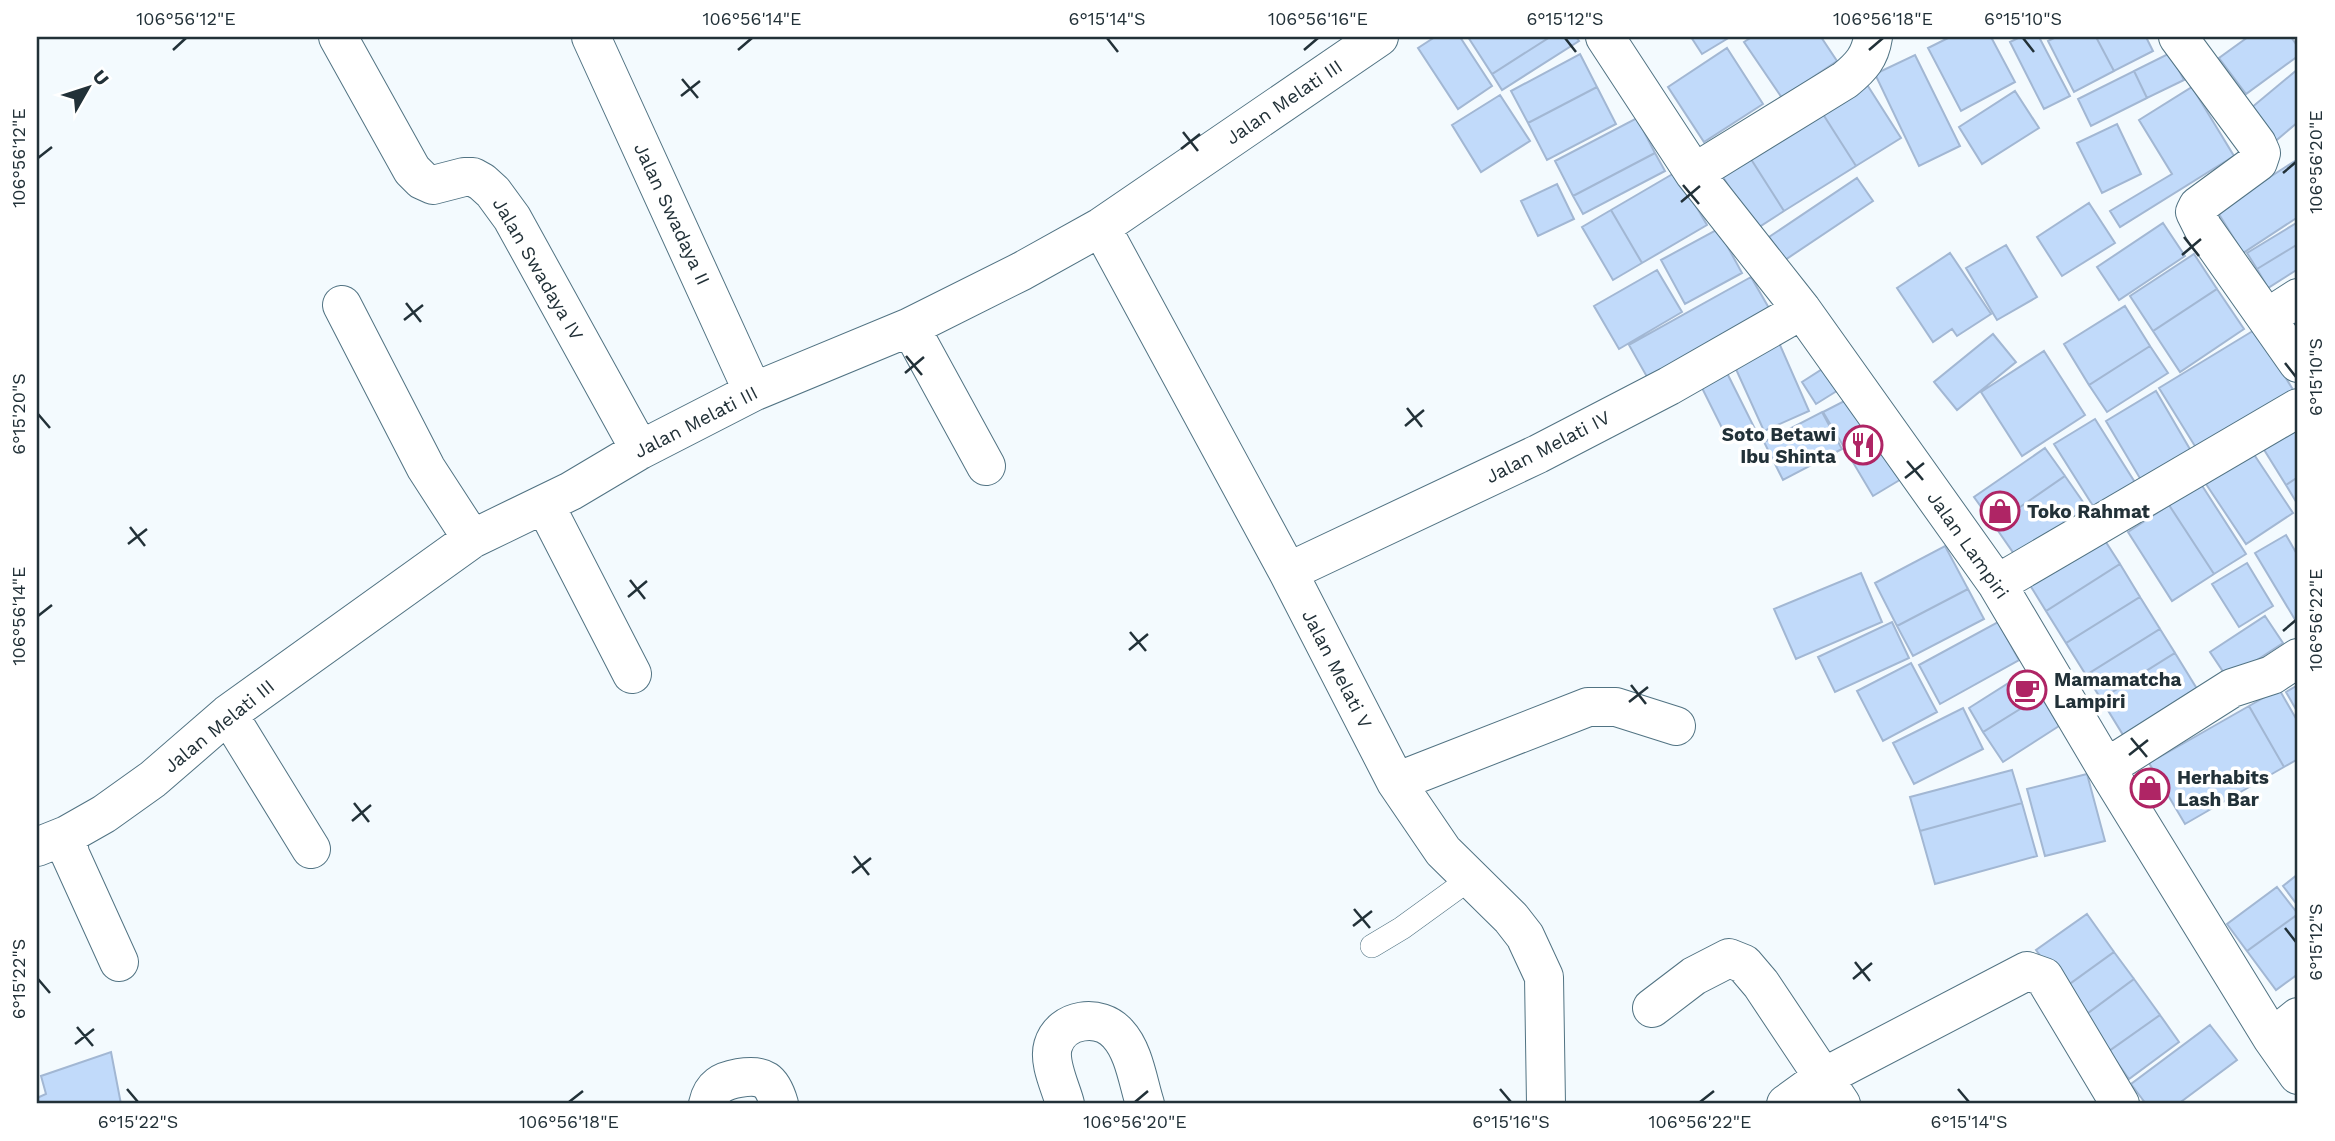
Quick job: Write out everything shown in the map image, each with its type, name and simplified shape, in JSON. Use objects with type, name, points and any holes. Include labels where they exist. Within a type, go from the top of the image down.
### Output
[{"type":"street","name":"Jalan Swadaya IV","points":[[338,37],[412,170],[422,180],[433,185],[464,177],[482,182],[512,218],[640,450]]},
{"type":"street","name":"Jalan Swadaya II","points":[[591,37],[753,392]]},
{"type":"street","name":"Jalan Melati III","points":[[52,841],[104,814],[153,779],[228,714],[472,539],[545,505],[640,450],[753,392],[910,327],[1022,271],[1101,227],[1379,37]]},
{"type":"street","name":"Jalan Lampiri","points":[[1605,37],[1695,173],[1802,310],[1997,584],[2106,768],[2285,1028],[2298,1075]]},
{"type":"street","points":[[1695,173],[1845,80],[1861,66],[1871,52],[1873,37]]},
{"type":"street","points":[[2178,37],[2261,153],[2258,162],[2198,206],[2195,212],[2203,228],[2283,308],[2298,363]]},
{"type":"street","name":"Jalan Melati V","points":[[1101,227],[1288,572],[1396,782],[1443,851],[1511,918],[1525,936],[1544,977],[1546,1104]]},
{"type":"street","points":[[342,305],[426,467],[472,539]]},
{"type":"street","name":"Jalan Melati IV","points":[[1288,572],[1538,454],[1668,386],[1802,310]]},
{"type":"street","points":[[910,327],[986,466]]},
{"type":"street","points":[[1997,584],[2298,408]]},
{"type":"street","points":[[545,505],[632,674]]},
{"type":"street","points":[[2106,768],[2232,688],[2272,674],[2298,658]]},
{"type":"street","points":[[1396,782],[1588,707],[1616,707],[1676,726]]},
{"type":"street","points":[[228,714],[311,849]]},
{"type":"street","points":[[52,841],[71,854],[119,962]]},
{"type":"street","points":[[1652,1009],[1694,976],[1729,958],[1744,964],[1761,984],[1832,1091]]},
{"type":"street","points":[[1786,1104],[1832,1091],[2026,971],[2044,977],[2107,1099]]},
{"type":"street","points":[[1065,1104],[1052,1057],[1053,1045],[1060,1034],[1070,1026],[1098,1020],[1120,1035],[1127,1048],[1145,1104]]},
{"type":"street","points":[[708,1104],[711,1093],[723,1081],[755,1075],[769,1082],[779,1104]]},
{"type":"lane","points":[[1372,946],[1402,928],[1471,878]]},
{"type":"building","points":[[1435,37],[1460,37],[1492,86],[1458,109],[1418,48]]},
{"type":"building","points":[[1468,37],[1550,37],[1492,74]]},
{"type":"building","points":[[1550,37],[1576,37],[1579,41],[1502,90],[1492,74]]},
{"type":"building","points":[[1691,37],[1730,37],[1702,54]]},
{"type":"building","points":[[1752,37],[1821,37],[1837,61],[1782,98],[1744,42]]},
{"type":"building","points":[[1950,37],[1991,37],[2015,82],[1961,111],[1928,48]]},
{"type":"building","points":[[2020,37],[2039,37],[2070,96],[2044,109],[2010,42]]},
{"type":"building","points":[[2056,37],[2096,37],[2114,71],[2074,92],[2048,41]]},
{"type":"building","points":[[2096,37],[2146,37],[2153,51],[2114,71]]},
{"type":"building","points":[[2248,37],[2291,37],[2298,47],[2298,56],[2246,94],[2219,58]]},
{"type":"building","points":[[1727,48],[1763,104],[1704,142],[1668,87]]},
{"type":"building","points":[[2170,53],[2184,80],[2147,98],[2134,71]]},
{"type":"building","points":[[1580,54],[1597,87],[1528,123],[1511,91]]},
{"type":"building","points":[[1915,55],[1960,146],[1919,166],[1875,74]]},
{"type":"building","points":[[2298,69],[2298,122],[2272,144],[2245,113]]},
{"type":"building","points":[[2134,71],[2147,98],[2091,126],[2078,99]]},
{"type":"building","points":[[1866,83],[1901,138],[1856,166],[1821,111]]},
{"type":"building","points":[[1597,87],[1616,124],[1547,160],[1528,123]]},
{"type":"building","points":[[2192,87],[2234,156],[2120,227],[2110,211],[2172,174],[2139,120]]},
{"type":"building","points":[[2015,91],[2039,128],[1982,164],[1959,127]]},
{"type":"building","points":[[1500,95],[1530,141],[1481,172],[1452,125]]},
{"type":"building","points":[[1821,111],[1856,166],[1784,211],[1749,156]]},
{"type":"building","points":[[1637,118],[1655,153],[1573,196],[1555,161]]},
{"type":"building","points":[[2117,124],[2141,174],[2102,193],[2077,143]]},
{"type":"building","points":[[1655,153],[1665,171],[1583,214],[1573,196]]},
{"type":"building","points":[[1749,156],[1784,211],[1756,229],[1721,174]]},
{"type":"building","points":[[2298,159],[2298,217],[2243,253],[2217,211]]},
{"type":"building","points":[[1676,172],[1707,225],[1642,263],[1611,210]]},
{"type":"building","points":[[1857,178],[1873,201],[1785,260],[1769,237]]},
{"type":"building","points":[[1557,184],[1574,219],[1538,236],[1521,201]]},
{"type":"building","points":[[2089,203],[2115,243],[2062,276],[2037,237]]},
{"type":"building","points":[[1611,210],[1642,263],[1613,280],[1582,227]]},
{"type":"building","points":[[2298,222],[2298,244],[2257,269],[2247,253]]},
{"type":"building","points":[[2163,223],[2185,256],[2119,300],[2097,267]]},
{"type":"building","points":[[1718,229],[1742,273],[1685,304],[1661,260]]},
{"type":"building","points":[[2298,244],[2298,269],[2268,288],[2257,269]]},
{"type":"building","points":[[2006,245],[2037,297],[1997,320],[1966,268]]},
{"type":"building","points":[[1950,253],[1991,314],[1957,336],[1952,329],[1933,342],[1897,288]]},
{"type":"building","points":[[2194,254],[2217,289],[2153,331],[2130,296]]},
{"type":"building","points":[[1657,270],[1682,312],[1619,349],[1594,306]]},
{"type":"building","points":[[1751,277],[1777,322],[1655,391],[1629,345]]},
{"type":"building","points":[[2217,289],[2244,329],[2180,372],[2153,331]]},
{"type":"building","points":[[2125,306],[2150,346],[2089,385],[2064,344]]},
{"type":"building","points":[[2256,329],[2295,393],[2198,451],[2159,388]]},
{"type":"building","points":[[1993,334],[2016,362],[1957,410],[1934,382]]},
{"type":"building","points":[[1776,336],[1809,411],[1764,431],[1730,356]]},
{"type":"building","points":[[2150,346],[2168,373],[2107,412],[2089,385]]},
{"type":"building","points":[[2044,351],[2085,415],[2022,456],[1981,392]]},
{"type":"building","points":[[1723,365],[1755,429],[1729,442],[1697,378]]},
{"type":"building","points":[[1827,366],[1840,389],[1816,404],[1802,382]]},
{"type":"building","points":[[2156,391],[2191,451],[2141,480],[2106,421]]},
{"type":"building","points":[[1854,396],[1903,478],[1873,496],[1823,412]]},
{"type":"building","points":[[1822,412],[1842,449],[1783,480],[1764,442]]},
{"type":"building","points":[[2095,419],[2136,484],[2095,509],[2054,444]]},
{"type":"building","points":[[2298,427],[2298,477],[2286,485],[2263,448]]},
{"type":"building","points":[[2045,448],[2065,476],[1994,525],[1974,497]]},
{"type":"building","points":[[2253,453],[2293,513],[2246,544],[2206,484]]},
{"type":"building","points":[[2065,476],[2090,512],[2019,561],[1994,525]]},
{"type":"building","points":[[2298,477],[2298,505],[2286,485]]},
{"type":"building","points":[[2201,484],[2246,554],[2214,574],[2169,505]]},
{"type":"building","points":[[2169,505],[2214,574],[2172,601],[2128,532]]},
{"type":"building","points":[[2286,535],[2298,556],[2297,623],[2255,553]]},
{"type":"building","points":[[2102,536],[2120,564],[2046,611],[2028,582]]},
{"type":"building","points":[[1945,546],[1968,589],[1897,626],[1875,583]]},
{"type":"building","points":[[2247,563],[2273,606],[2239,627],[2212,584]]},
{"type":"building","points":[[2120,564],[2140,597],[2066,643],[2046,611]]},
{"type":"building","points":[[1861,573],[1882,622],[1796,659],[1774,609]]},
{"type":"building","points":[[1968,589],[1984,619],[1913,656],[1897,626]]},
{"type":"building","points":[[2140,597],[2160,629],[2086,675],[2066,643]]},
{"type":"building","points":[[2265,616],[2283,643],[2228,679],[2210,652]]},
{"type":"building","points":[[1892,622],[1909,658],[1835,692],[1818,657]]},
{"type":"building","points":[[1998,622],[2019,660],[1940,704],[1919,665]]},
{"type":"building","points":[[2160,629],[2175,653],[2101,699],[2086,675]]},
{"type":"building","points":[[2175,653],[2202,697],[2128,743],[2101,699]]},
{"type":"building","points":[[1911,663],[1937,712],[1883,741],[1857,691]]},
{"type":"building","points":[[2026,672],[2041,696],[1983,732],[1969,708]]},
{"type":"building","points":[[2298,685],[2298,713],[2286,692]]},
{"type":"building","points":[[2279,689],[2298,722],[2298,759],[2284,767],[2249,706]]},
{"type":"building","points":[[2041,696],[2059,726],[2003,762],[1983,732]]},
{"type":"building","points":[[2249,706],[2284,767],[2185,824],[2149,763]]},
{"type":"building","points":[[1963,708],[1983,749],[1914,784],[1893,743]]},
{"type":"building","points":[[2012,770],[2022,803],[1920,831],[1910,797]]},
{"type":"building","points":[[2087,774],[2105,841],[2045,856],[2027,789]]},
{"type":"building","points":[[2022,803],[2037,856],[1935,884],[1920,831]]},
{"type":"building","points":[[2298,874],[2298,906],[2283,886]]},
{"type":"building","points":[[2277,887],[2298,914],[2247,951],[2227,924]]},
{"type":"building","points":[[2087,914],[2114,952],[2064,988],[2036,950]]},
{"type":"building","points":[[2298,914],[2298,974],[2276,990],[2247,951]]},
{"type":"building","points":[[2114,952],[2134,979],[2084,1016],[2064,988]]},
{"type":"building","points":[[2134,979],[2160,1015],[2109,1051],[2084,1016]]},
{"type":"building","points":[[2160,1015],[2179,1042],[2129,1079],[2109,1051]]},
{"type":"building","points":[[2210,1025],[2237,1060],[2178,1104],[2146,1104],[2131,1084]]},
{"type":"building","points":[[111,1052],[121,1104],[37,1104],[37,1098],[46,1094],[41,1076]]},
{"type":"place","name":"Soto Betawi Ibu Shinta","points":[[1863,445]]},
{"type":"place","name":"Toko Rahmat","points":[[2000,511]]},
{"type":"place","name":"Mamamatcha Lampiri","points":[[2027,690]]},
{"type":"place","name":"Herhabits Lash Bar","points":[[2150,788]]}]
